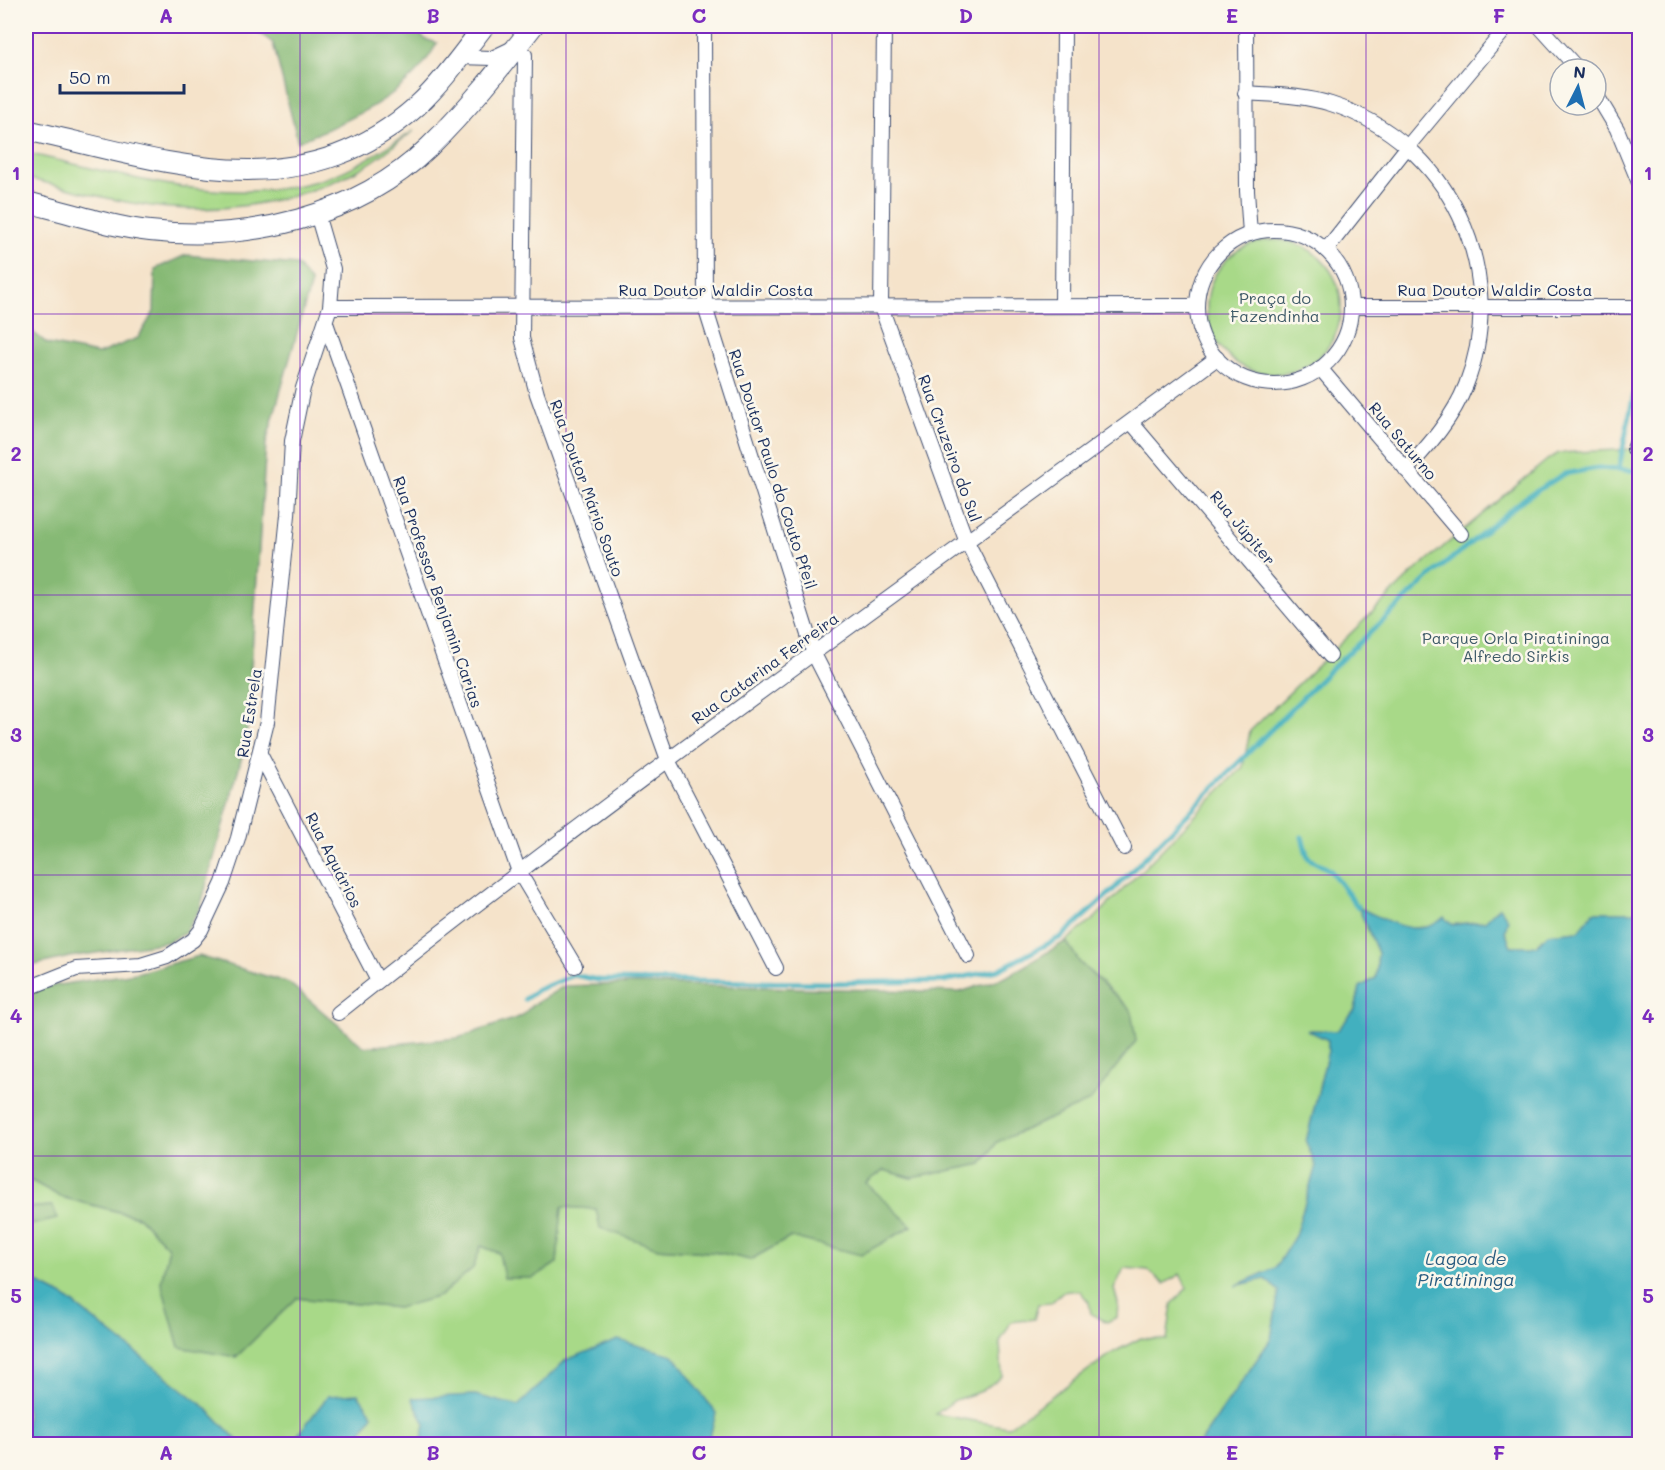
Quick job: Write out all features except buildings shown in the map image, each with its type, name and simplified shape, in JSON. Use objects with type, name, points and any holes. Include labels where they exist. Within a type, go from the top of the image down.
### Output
[{"type":"main road","points":[[26,130],[181,165],[220,170],[273,171],[303,165],[349,150],[389,128],[433,90],[484,26]]},
{"type":"main road","points":[[26,202],[147,231],[183,234],[216,234],[254,230],[317,214],[364,193],[406,166],[457,118],[533,26]]},
{"type":"street","name":"Rua Doutor Paulo do Couto Pfeil","points":[[704,26],[705,307],[814,654],[968,956]]},
{"type":"street","name":"Rua Cruzeiro do Sul","points":[[884,26],[881,307],[966,540],[1124,848]]},
{"type":"street","points":[[1062,306],[1064,26]]},
{"type":"street","points":[[1246,26],[1245,93],[1250,234]]},
{"type":"street","points":[[1326,250],[1408,146],[1508,26]]},
{"type":"street","points":[[1539,26],[1567,57]]},
{"type":"street","points":[[459,57],[492,58],[515,47]]},
{"type":"street","name":"Rua Doutor Mário Souto","points":[[515,47],[525,55],[526,61],[522,338],[537,394],[668,760],[776,968]]},
{"type":"street","points":[[1245,93],[1303,97],[1329,103],[1379,125],[1408,146],[1440,180],[1467,227],[1479,271],[1482,307],[1480,334],[1466,386],[1439,433],[1406,470]]},
{"type":"street","points":[[1608,114],[1617,129],[1640,185]]},
{"type":"street","points":[[317,214],[333,269],[330,307]]},
{"type":"street","points":[[1270,230],[1304,236],[1326,250],[1345,276],[1352,307],[1345,337],[1335,354],[1320,368],[1289,382],[1267,383],[1235,372],[1217,358],[1202,332],[1197,306],[1201,283],[1212,262],[1229,244],[1250,234],[1270,230]]},
{"type":"street","name":"Rua Doutor Waldir Costa","points":[[330,307],[1197,306]]},
{"type":"street","name":"Rua Estrela","points":[[26,989],[76,969],[149,962],[166,957],[193,940],[209,916],[223,883],[260,754],[275,648],[292,441],[303,388],[330,307]]},
{"type":"street","name":"Rua Doutor Waldir Costa","points":[[1352,307],[1640,307]]},
{"type":"street","name":"Rua Professor Benjamin Carias","points":[[326,323],[519,872],[575,966]]},
{"type":"street","name":"Rua Catarina Ferreira","points":[[338,1013],[668,760],[1217,358]]},
{"type":"street","name":"Rua Saturno","points":[[1320,368],[1461,534]]},
{"type":"street","name":"Rua Júpiter","points":[[1131,422],[1330,656]]},
{"type":"street","points":[[1634,449],[1640,433]]},
{"type":"street","name":"Rua Aquários","points":[[260,754],[378,981]]},
{"type":"green space","points":[[250,26],[411,26],[425,39],[437,43],[426,61],[411,77],[377,104],[338,125],[298,142],[273,43]]},
{"type":"green space","points":[[414,131],[365,166],[332,182],[276,200],[248,205],[190,209],[161,207],[105,198],[26,178],[26,153],[171,185],[208,190],[281,189],[317,181],[343,172]]},
{"type":"green space","name":"Praça do Fazendinha","points":[[1274,240],[1300,245],[1321,260],[1336,281],[1341,307],[1336,333],[1321,354],[1300,369],[1274,374],[1248,369],[1227,354],[1212,333],[1207,307],[1212,281],[1227,260],[1248,245]]},
{"type":"green space","points":[[186,255],[297,265],[311,283],[266,443],[246,742],[200,908],[185,933],[167,942],[70,957],[26,967],[26,327],[48,344],[98,354],[138,338],[154,312],[155,269]]},
{"type":"green space","name":"Parque Orla Piratininga Alfredo Sirkis","points":[[1634,449],[1639,453],[1639,912],[1594,912],[1579,931],[1548,934],[1536,946],[1511,946],[1505,932],[1485,921],[1404,929],[1359,908],[1378,953],[1376,978],[1360,987],[1355,1010],[1337,1031],[1310,1030],[1328,1040],[1328,1051],[1306,1142],[1316,1166],[1295,1236],[1275,1268],[1239,1284],[1265,1279],[1279,1291],[1271,1339],[1199,1444],[708,1444],[716,1413],[566,1360],[518,1407],[475,1395],[413,1399],[425,1424],[421,1444],[362,1444],[356,1440],[328,1396],[291,1444],[241,1444],[205,1407],[65,1297],[26,1277],[26,1226],[56,1219],[51,1206],[26,1208],[26,1182],[32,1181],[61,1197],[139,1217],[169,1248],[161,1282],[236,1357],[297,1298],[398,1308],[473,1268],[481,1246],[499,1253],[557,1263],[562,1207],[596,1209],[658,1248],[721,1253],[750,1260],[791,1237],[861,1254],[912,1226],[865,1184],[884,1170],[912,1178],[982,1164],[997,1142],[1090,1101],[1131,1010],[1080,963],[1066,941],[1095,918],[1243,767],[1250,731],[1418,568],[1547,460],[1559,453]],"holes":[[[1124,1268],[1148,1270],[1164,1284],[1180,1274],[1187,1288],[1172,1304],[1167,1340],[1141,1338],[1114,1352],[1008,1427],[936,1414],[955,1400],[982,1391],[1002,1376],[1000,1342],[1011,1322],[1034,1319],[1038,1304],[1051,1303],[1062,1292],[1079,1290],[1089,1302],[1091,1314],[1107,1322],[1117,1317],[1118,1303],[1114,1289]]]},
{"type":"green space","points":[[1066,941],[1080,963],[1131,1010],[1136,1041],[1090,1101],[997,1142],[982,1164],[912,1178],[884,1170],[866,1183],[912,1226],[861,1255],[791,1237],[750,1260],[721,1253],[658,1248],[600,1228],[596,1209],[562,1207],[557,1263],[533,1278],[504,1278],[499,1253],[481,1246],[473,1268],[440,1296],[398,1308],[297,1298],[236,1357],[179,1347],[161,1282],[169,1248],[139,1217],[61,1197],[32,1181],[26,1182],[26,990],[136,973],[199,956],[289,983],[364,1047],[458,1038],[522,1016],[531,1006],[564,986],[636,984],[960,992],[1006,977]]},
{"type":"green space","points":[[52,1206],[57,1219],[26,1226],[26,1208]]},
{"type":"water","name":"Lagoa de Piratininga","points":[[1358,907],[1401,926],[1424,928],[1444,917],[1452,925],[1485,921],[1499,907],[1508,919],[1505,932],[1511,946],[1536,946],[1548,934],[1579,931],[1594,912],[1639,912],[1639,1444],[1199,1444],[1271,1339],[1279,1291],[1265,1279],[1235,1286],[1275,1268],[1295,1236],[1316,1166],[1306,1142],[1328,1051],[1328,1040],[1307,1030],[1337,1031],[1355,1010],[1360,987],[1376,978],[1378,953]]},
{"type":"water","points":[[26,1277],[65,1297],[205,1407],[241,1444],[26,1444]]},
{"type":"water","points":[[618,1340],[673,1355],[716,1413],[708,1444],[421,1444],[425,1424],[412,1398],[475,1395],[518,1406],[566,1360]]},
{"type":"water","points":[[358,1394],[373,1415],[356,1440],[362,1444],[291,1444],[328,1396]]},
{"type":"waterway","points":[[1619,468],[1640,363]]},
{"type":"waterway","points":[[525,999],[537,990],[574,975],[598,980],[830,983],[944,981],[998,970],[1061,937],[1110,893],[1328,672],[1433,574],[1525,498],[1564,474],[1598,468],[1640,471]]},
{"type":"waterway","points":[[1302,837],[1308,858],[1330,870],[1358,907]]}]
